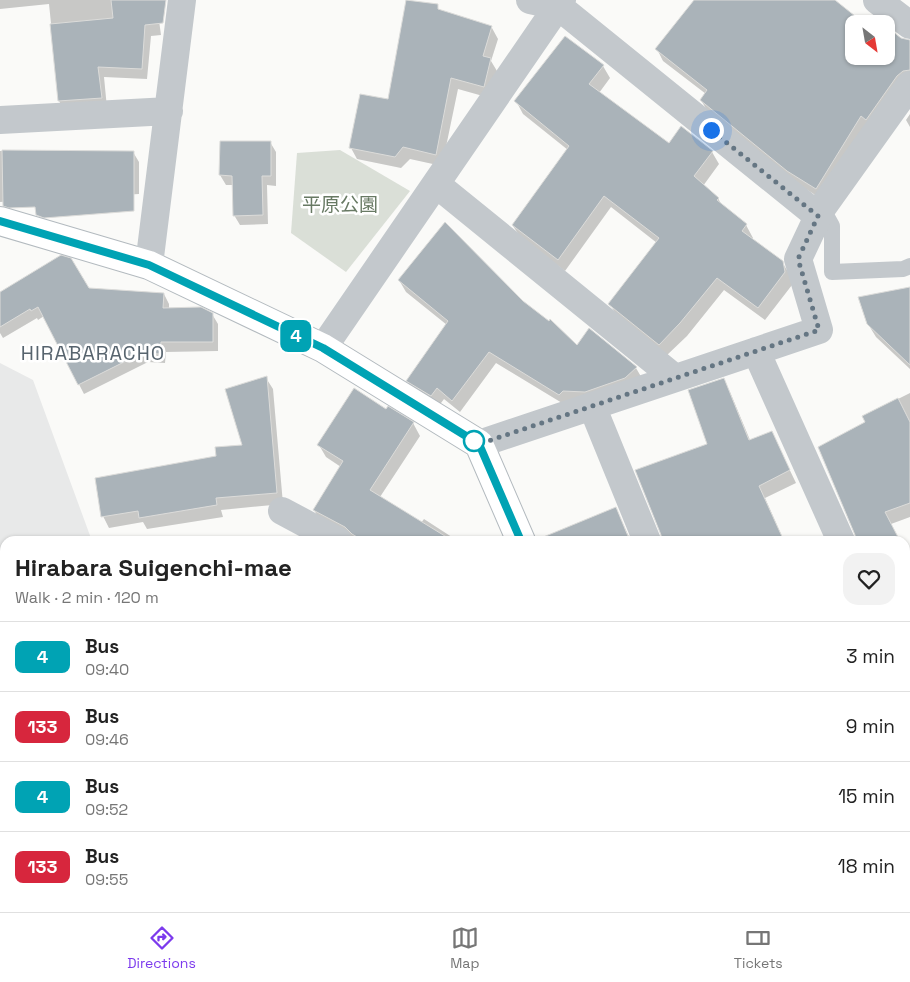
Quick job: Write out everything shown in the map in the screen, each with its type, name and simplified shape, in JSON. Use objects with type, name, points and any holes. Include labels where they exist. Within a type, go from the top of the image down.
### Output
[{"type":"main road","points":[[0,221],[149,265],[323,348],[479,444],[519,536]]},
{"type":"street","points":[[149,265],[182,0]]},
{"type":"street","points":[[530,0],[560,3],[820,212]]},
{"type":"street","points":[[877,0],[910,25]]},
{"type":"street","points":[[323,348],[560,3]]},
{"type":"street","points":[[479,444],[819,330],[798,259],[820,212],[910,85]]},
{"type":"street","points":[[0,120],[168,111]]},
{"type":"street","points":[[436,184],[675,378]]},
{"type":"street","points":[[756,351],[839,536]]},
{"type":"street","points":[[592,406],[645,536]]},
{"type":"street","points":[[282,511],[329,536]]},
{"type":"lane","points":[[820,212],[832,226],[832,272],[903,269],[910,266]]},
{"type":"shaded area","points":[[0,363],[33,380],[90,536],[0,536]]},
{"type":"green space","name":"平原公園","points":[[340,150],[410,191],[346,272],[291,233],[297,153]]},
{"type":"building","points":[[111,0],[166,0],[163,23],[145,25],[142,69],[98,67],[102,98],[58,101],[50,24],[113,18]]},
{"type":"building","points":[[406,0],[438,4],[438,9],[492,26],[483,56],[491,58],[484,87],[451,78],[436,155],[403,147],[395,157],[349,148],[360,94],[388,99]]},
{"type":"building","points":[[694,0],[835,0],[854,15],[845,15],[845,65],[895,65],[895,33],[901,38],[910,40],[910,70],[903,71],[897,76],[866,120],[861,116],[816,189],[787,171],[700,100],[707,90],[655,49]]},
{"type":"building","points":[[565,36],[604,65],[589,84],[669,143],[681,126],[713,151],[694,176],[719,198],[717,200],[747,224],[742,231],[783,261],[785,272],[758,308],[717,278],[659,345],[608,304],[659,238],[604,196],[558,260],[512,225],[569,146],[514,101]]},
{"type":"building","points":[[220,141],[271,141],[271,176],[262,176],[263,215],[233,216],[232,176],[219,175]]},
{"type":"building","points":[[2,150],[134,151],[134,211],[44,218],[36,215],[35,207],[9,208],[3,206]]},
{"type":"building","points":[[445,222],[523,301],[549,321],[550,319],[577,345],[589,328],[637,367],[625,378],[585,392],[563,391],[559,395],[489,352],[452,401],[437,388],[431,396],[406,381],[448,321],[398,280]]},
{"type":"building","points":[[61,255],[71,258],[89,288],[164,293],[163,308],[201,307],[213,313],[213,342],[161,342],[160,354],[142,353],[78,385],[38,307],[31,311],[30,309],[0,327],[0,292]]},
{"type":"building","points":[[910,287],[910,365],[867,324],[858,297]]},
{"type":"building","points":[[267,376],[277,493],[216,498],[217,505],[139,518],[138,511],[101,517],[95,478],[216,456],[215,447],[242,445],[225,389]]},
{"type":"building","points":[[724,378],[749,440],[772,431],[790,470],[759,486],[782,536],[661,536],[635,470],[707,444],[688,390]]},
{"type":"building","points":[[354,388],[386,409],[388,406],[414,422],[370,490],[445,536],[355,536],[345,527],[313,510],[343,461],[317,445]]},
{"type":"building","points":[[898,398],[910,422],[910,503],[885,512],[897,536],[855,536],[818,447],[865,422],[862,416]]},
{"type":"building","points":[[616,507],[628,536],[546,536]]},
{"type":"bus line","name":"4","points":[[0,221],[149,265],[323,348],[479,444],[519,536]]},
{"type":"district","name":"HIRABARACHO","points":[[93,353]]},
{"type":"route","points":[[474,441],[479,444],[819,330],[798,259],[818,216],[711,130]]}]
